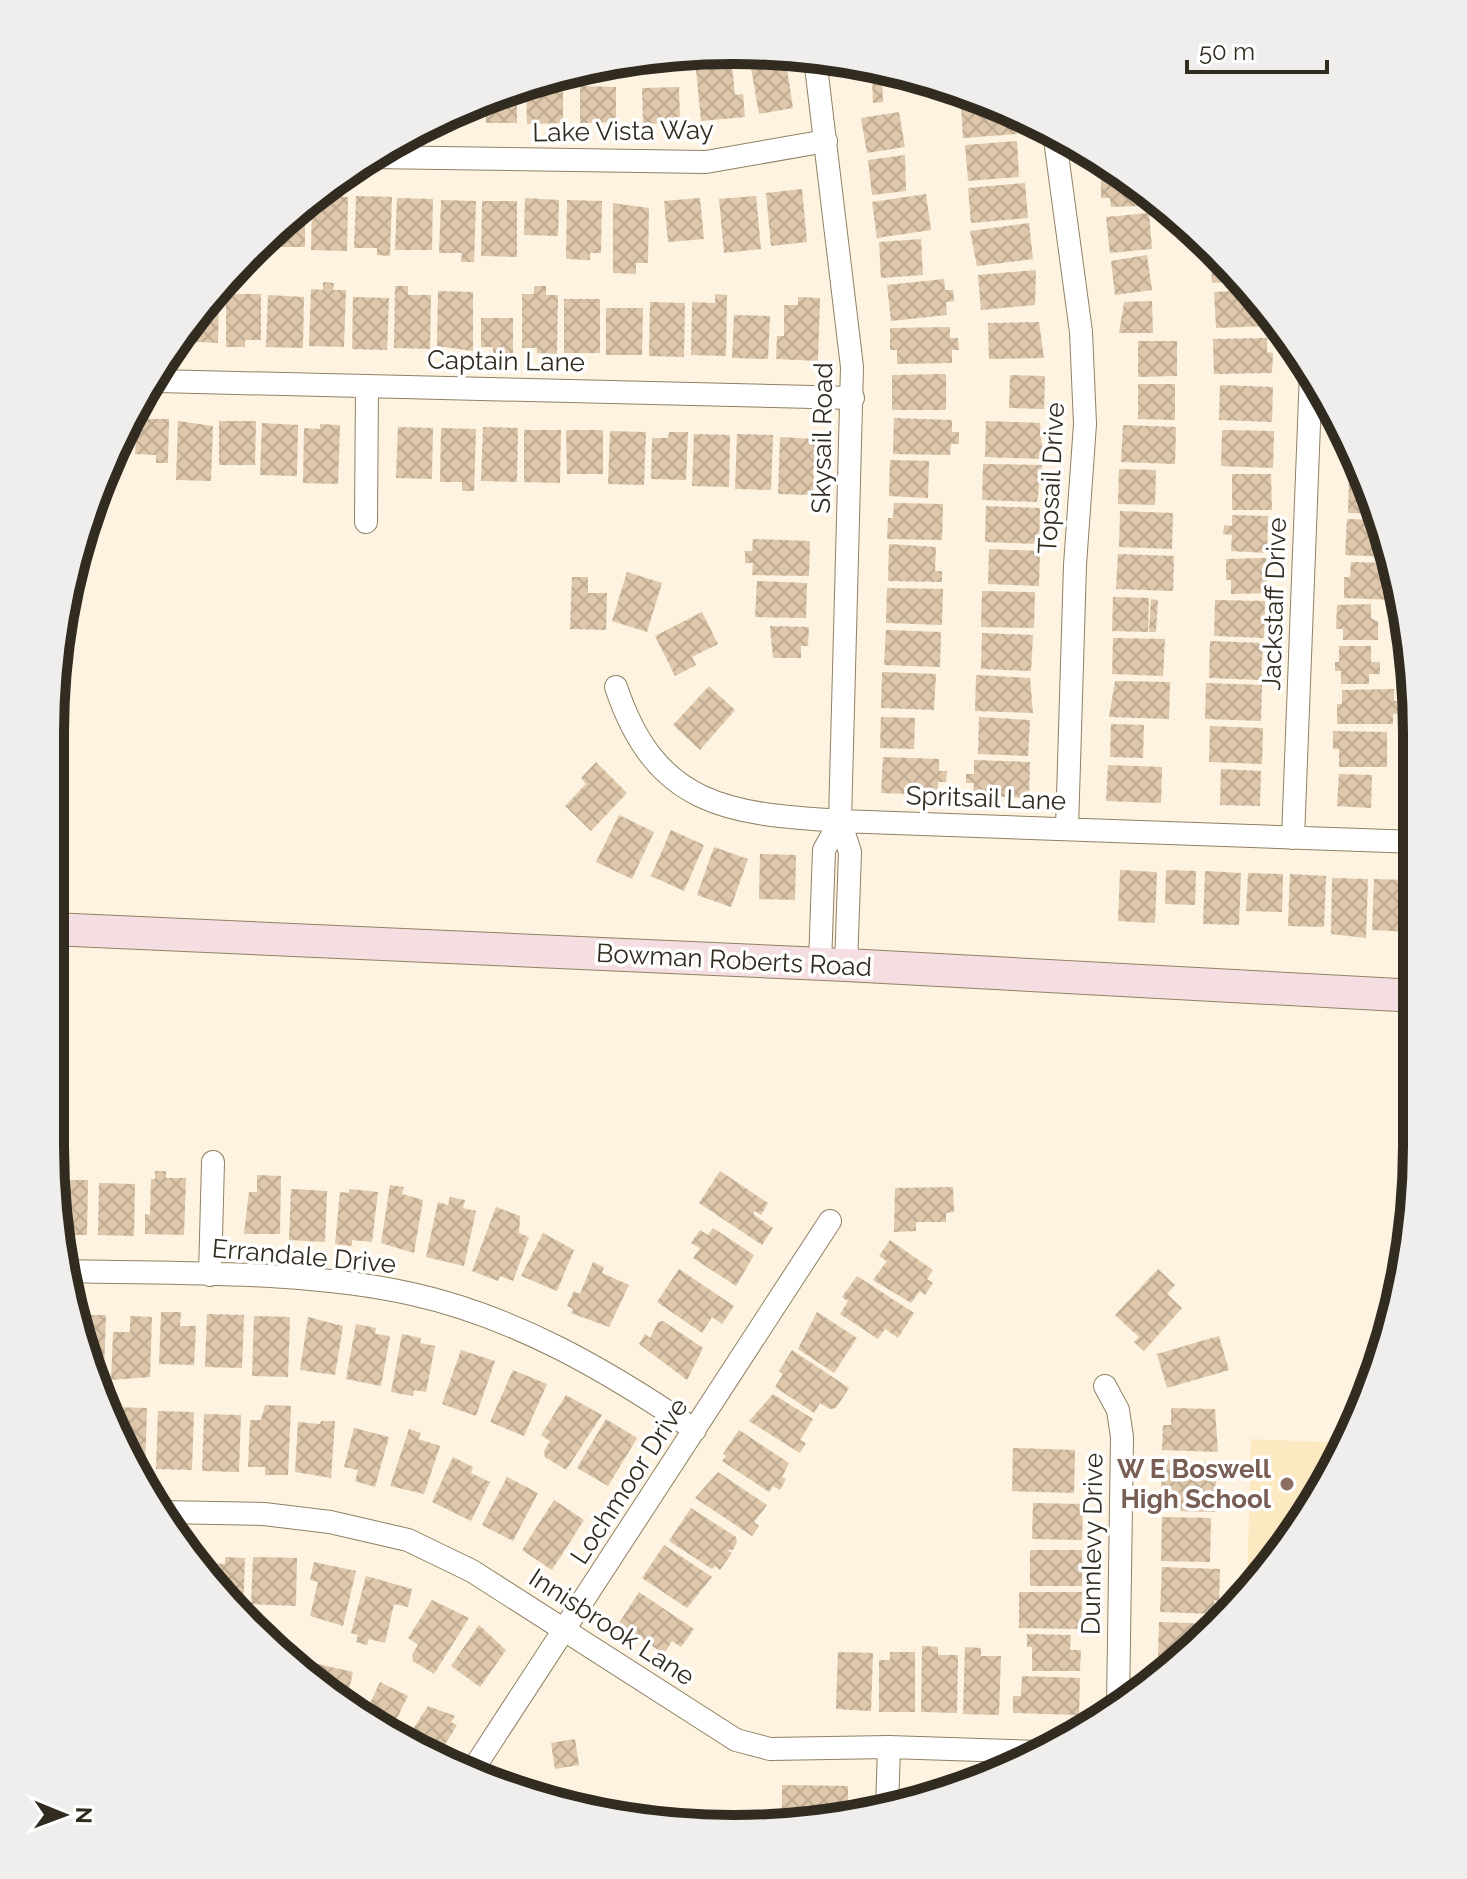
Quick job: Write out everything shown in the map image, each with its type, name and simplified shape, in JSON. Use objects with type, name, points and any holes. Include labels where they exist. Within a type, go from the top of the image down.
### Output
[{"type":"street","name":"Skysail Road","points":[[817,69],[850,333],[853,398],[840,821],[824,850],[833,964]]},
{"type":"street","name":"Lake Vista Way","points":[[394,157],[706,162],[826,141]]},
{"type":"street","name":"Topsail Drive","points":[[1056,147],[1081,332],[1085,424],[1075,565],[1067,829]]},
{"type":"street","name":"Captain Lane","points":[[165,381],[853,398]]},
{"type":"street","points":[[366,522],[367,386]]},
{"type":"street","name":"Jackstaff Drive","points":[[1293,838],[1310,394]]},
{"type":"street","name":"Spritsail Lane","points":[[616,687],[626,718],[649,753],[690,793],[733,810],[840,821],[1403,842]]},
{"type":"street","name":"Bowman Roberts Road","points":[[64,930],[833,964],[1403,995]]},
{"type":"street","points":[[210,1275],[213,1162]]},
{"type":"street","name":"Lochmoor Drive","points":[[477,1764],[830,1221]]},
{"type":"street","name":"Errandale Drive","points":[[76,1271],[346,1283],[413,1294],[476,1312],[543,1339],[616,1377],[695,1430]]},
{"type":"street","name":"Dunnlevy Drive","points":[[1105,1386],[1118,1410],[1122,1437],[1118,1693]]},
{"type":"street","name":"Innisbrook Lane","points":[[174,1512],[264,1514],[317,1520],[408,1540],[472,1571],[736,1740],[770,1749],[889,1747],[1018,1751]]},
{"type":"street","points":[[887,1797],[889,1747]]},
{"type":"shaded area","name":"W E Boswell High School","points":[[1251,1439],[1334,1442],[1290,1517],[1247,1574]]},
{"type":"building","points":[[750,64],[787,66],[793,108],[759,114]]},
{"type":"building","points":[[732,66],[735,95],[743,94],[745,117],[701,121],[696,70]]},
{"type":"building","points":[[872,79],[882,81],[883,102],[873,103]]},
{"type":"building","points":[[563,86],[563,123],[527,124],[526,97]]},
{"type":"building","points":[[580,86],[616,87],[616,122],[580,123]]},
{"type":"building","points":[[679,87],[680,123],[643,124],[642,88]]},
{"type":"building","points":[[517,100],[517,123],[486,123],[486,112]]},
{"type":"building","points":[[961,104],[1017,127],[1017,134],[963,138]]},
{"type":"building","points":[[899,112],[905,147],[867,153],[861,118]]},
{"type":"building","points":[[1017,141],[1019,177],[968,181],[965,145]]},
{"type":"building","points":[[905,155],[906,191],[872,195],[868,160]]},
{"type":"building","points":[[1101,178],[1106,178],[1141,202],[1141,206],[1111,207],[1110,198],[1101,198]]},
{"type":"building","points":[[1025,183],[1028,218],[971,223],[968,188]]},
{"type":"building","points":[[802,189],[807,242],[771,246],[766,193]]},
{"type":"building","points":[[926,194],[931,230],[877,238],[872,202]]},
{"type":"building","points":[[356,196],[392,197],[390,256],[377,255],[377,248],[354,248]]},
{"type":"building","points":[[756,196],[761,249],[724,253],[719,199]]},
{"type":"building","points":[[334,197],[348,197],[347,251],[311,250],[312,214]]},
{"type":"building","points":[[397,198],[433,199],[432,250],[395,250]]},
{"type":"building","points":[[525,198],[559,200],[558,236],[524,235]]},
{"type":"building","points":[[700,198],[704,239],[668,242],[664,201]]},
{"type":"building","points":[[441,200],[476,201],[474,262],[461,262],[462,253],[439,253]]},
{"type":"building","points":[[567,200],[602,201],[601,253],[590,253],[590,260],[566,259]]},
{"type":"building","points":[[482,201],[517,201],[517,257],[481,256]]},
{"type":"building","points":[[613,203],[649,208],[648,263],[636,263],[636,274],[613,273]]},
{"type":"building","points":[[1149,213],[1152,249],[1110,253],[1106,217]]},
{"type":"building","points":[[305,219],[305,247],[274,247]]},
{"type":"building","points":[[1029,223],[1033,259],[977,266],[970,231]]},
{"type":"building","points":[[921,239],[923,275],[881,278],[879,242]]},
{"type":"building","points":[[1147,255],[1152,290],[1115,295],[1111,261]]},
{"type":"building","points":[[1211,264],[1228,282],[1212,283]]},
{"type":"building","points":[[1036,270],[1035,305],[981,310],[978,275]]},
{"type":"building","points":[[944,279],[945,290],[953,290],[954,301],[946,302],[947,315],[891,321],[887,285]]},
{"type":"building","points":[[323,282],[334,283],[333,290],[346,290],[344,347],[309,346],[311,289],[323,290]]},
{"type":"building","points":[[395,286],[408,286],[408,295],[431,295],[430,349],[394,348]]},
{"type":"building","points":[[534,286],[546,286],[546,295],[558,295],[557,354],[537,353],[537,348],[522,348],[522,294],[534,294]]},
{"type":"building","points":[[438,291],[473,292],[473,351],[437,346]]},
{"type":"building","points":[[1236,291],[1265,326],[1216,328],[1214,292]]},
{"type":"building","points":[[228,294],[261,294],[261,340],[245,340],[245,347],[226,347],[226,297]]},
{"type":"building","points":[[715,294],[727,295],[726,356],[691,355],[692,302],[715,303]]},
{"type":"building","points":[[268,295],[304,297],[303,348],[266,347]]},
{"type":"building","points":[[353,297],[389,298],[387,350],[352,349]]},
{"type":"building","points":[[798,297],[820,298],[818,361],[776,359],[777,336],[784,336],[784,305],[798,305]]},
{"type":"building","points":[[564,299],[600,299],[600,353],[564,353]]},
{"type":"building","points":[[1152,301],[1153,333],[1119,333],[1124,302]]},
{"type":"building","points":[[650,302],[685,303],[684,357],[649,356]]},
{"type":"building","points":[[219,306],[218,343],[191,342]]},
{"type":"building","points":[[606,308],[643,308],[642,355],[606,355]]},
{"type":"building","points":[[734,315],[770,316],[768,359],[732,358]]},
{"type":"building","points":[[481,318],[513,318],[513,353],[493,353],[493,347],[481,347]]},
{"type":"building","points":[[1039,322],[1044,358],[989,359],[988,323]]},
{"type":"building","points":[[950,327],[950,338],[958,338],[959,350],[952,350],[952,363],[897,364],[897,350],[890,350],[890,328]]},
{"type":"building","points":[[1267,338],[1267,352],[1273,353],[1272,373],[1214,374],[1213,339]]},
{"type":"building","points":[[1138,341],[1177,341],[1177,376],[1138,377]]},
{"type":"building","points":[[946,374],[946,410],[892,410],[892,375]]},
{"type":"building","points":[[1010,375],[1045,376],[1044,409],[1009,408]]},
{"type":"building","points":[[1138,384],[1175,384],[1175,420],[1138,419]]},
{"type":"building","points":[[1220,385],[1273,387],[1272,422],[1219,420]]},
{"type":"building","points":[[894,418],[952,420],[952,432],[959,432],[959,444],[951,444],[950,455],[893,454]]},
{"type":"building","points":[[143,419],[169,419],[168,463],[156,463],[156,455],[135,454],[136,431]]},
{"type":"building","points":[[178,421],[213,426],[211,481],[176,480]]},
{"type":"building","points":[[219,421],[256,421],[255,465],[219,465]]},
{"type":"building","points":[[986,421],[1040,423],[1043,459],[985,457]]},
{"type":"building","points":[[262,423],[298,425],[297,476],[260,475]]},
{"type":"building","points":[[320,424],[340,425],[338,484],[303,483],[304,428],[320,429]]},
{"type":"building","points":[[1123,425],[1176,427],[1175,464],[1121,462]]},
{"type":"building","points":[[398,427],[433,428],[432,479],[396,478]]},
{"type":"building","points":[[483,427],[518,428],[517,482],[481,481]]},
{"type":"building","points":[[441,428],[476,429],[474,491],[462,491],[462,482],[440,482]]},
{"type":"building","points":[[524,430],[561,430],[560,483],[524,482]]},
{"type":"building","points":[[566,430],[603,430],[603,474],[567,474]]},
{"type":"building","points":[[1222,430],[1274,431],[1273,468],[1221,466]]},
{"type":"building","points":[[610,431],[646,432],[644,485],[608,484]]},
{"type":"building","points":[[669,432],[688,432],[686,480],[651,479],[652,438],[668,438]]},
{"type":"building","points":[[694,434],[730,435],[729,487],[692,486]]},
{"type":"building","points":[[737,434],[773,435],[771,490],[735,489]]},
{"type":"building","points":[[780,437],[815,439],[813,495],[778,494]]},
{"type":"building","points":[[890,460],[929,461],[928,498],[889,496]]},
{"type":"building","points":[[983,464],[1042,465],[1037,502],[982,500]]},
{"type":"building","points":[[1119,469],[1156,470],[1155,505],[1118,504]]},
{"type":"building","points":[[1232,474],[1271,474],[1272,510],[1232,510]]},
{"type":"building","points":[[1349,477],[1352,477],[1365,514],[1348,513]]},
{"type":"building","points":[[894,503],[943,504],[942,540],[887,539],[888,518],[893,518]]},
{"type":"building","points":[[986,506],[1040,508],[1039,544],[985,542]]},
{"type":"building","points":[[1120,511],[1173,513],[1172,549],[1119,547]]},
{"type":"building","points":[[1232,515],[1268,516],[1267,553],[1231,551],[1232,535],[1223,534],[1224,525],[1232,526]]},
{"type":"building","points":[[1347,519],[1367,520],[1379,557],[1345,555]]},
{"type":"building","points":[[753,539],[810,541],[809,576],[752,575],[753,563],[745,563],[745,551],[752,551]]},
{"type":"building","points":[[889,544],[936,547],[935,571],[942,571],[942,582],[888,581]]},
{"type":"building","points":[[989,549],[1040,551],[1039,586],[988,584]]},
{"type":"building","points":[[1118,554],[1174,556],[1173,591],[1116,589]]},
{"type":"building","points":[[1266,558],[1267,593],[1231,594],[1231,580],[1226,580],[1226,559]]},
{"type":"building","points":[[1351,562],[1381,563],[1389,600],[1344,598],[1344,577],[1350,577]]},
{"type":"building","points":[[627,572],[662,583],[647,632],[612,621]]},
{"type":"building","points":[[572,577],[588,577],[588,593],[607,593],[606,630],[570,629]]},
{"type":"building","points":[[757,581],[807,583],[806,618],[755,617]]},
{"type":"building","points":[[887,588],[943,589],[942,625],[886,623]]},
{"type":"building","points":[[982,591],[1035,592],[1034,628],[981,627]]},
{"type":"building","points":[[1113,597],[1149,598],[1148,632],[1112,631]]},
{"type":"building","points":[[1151,599],[1158,600],[1156,632],[1149,632]]},
{"type":"building","points":[[1215,600],[1265,601],[1264,638],[1214,636]]},
{"type":"building","points":[[1371,604],[1371,618],[1378,622],[1378,640],[1343,640],[1343,629],[1336,629],[1337,605]]},
{"type":"building","points":[[702,612],[718,644],[692,657],[696,665],[675,676],[655,636]]},
{"type":"building","points":[[770,626],[809,627],[808,646],[801,646],[801,658],[773,658]]},
{"type":"building","points":[[886,630],[941,632],[940,667],[884,665]]},
{"type":"building","points":[[982,633],[1033,635],[1031,671],[981,669]]},
{"type":"building","points":[[1113,638],[1165,639],[1163,676],[1112,674]]},
{"type":"building","points":[[1210,641],[1263,643],[1261,680],[1209,678]]},
{"type":"building","points":[[1339,646],[1371,646],[1371,662],[1380,662],[1380,674],[1369,674],[1369,684],[1341,684],[1341,671],[1335,671],[1335,662],[1339,662]]},
{"type":"building","points":[[882,672],[936,674],[934,710],[881,708]]},
{"type":"building","points":[[976,675],[1030,678],[1033,713],[975,711]]},
{"type":"building","points":[[1115,681],[1170,682],[1169,719],[1109,717]]},
{"type":"building","points":[[1206,683],[1262,685],[1261,721],[1205,719]]},
{"type":"building","points":[[709,686],[735,710],[700,750],[673,725]]},
{"type":"building","points":[[1394,689],[1394,701],[1401,701],[1401,713],[1393,714],[1393,724],[1337,724],[1337,704],[1342,704],[1342,690]]},
{"type":"building","points":[[881,717],[915,718],[914,749],[880,748]]},
{"type":"building","points":[[979,717],[1030,720],[1028,756],[978,754]]},
{"type":"building","points":[[1111,724],[1144,725],[1143,758],[1110,757]]},
{"type":"building","points":[[1210,726],[1263,728],[1262,764],[1209,762]]},
{"type":"building","points":[[1333,731],[1387,732],[1387,767],[1339,767],[1339,749],[1333,749]]},
{"type":"building","points":[[883,757],[939,759],[939,771],[947,771],[946,782],[938,782],[938,795],[881,793]]},
{"type":"building","points":[[974,760],[1030,762],[1029,798],[973,796],[974,783],[966,783],[966,774],[974,774]]},
{"type":"building","points":[[596,762],[627,793],[591,831],[565,806],[586,784],[581,778]]},
{"type":"building","points":[[1108,765],[1162,767],[1161,803],[1106,801]]},
{"type":"building","points":[[1221,769],[1261,771],[1260,806],[1220,805]]},
{"type":"building","points":[[1339,774],[1372,775],[1371,808],[1337,806]]},
{"type":"building","points":[[619,815],[654,832],[632,879],[596,862]]},
{"type":"building","points":[[671,830],[704,845],[684,891],[651,876]]},
{"type":"building","points":[[714,847],[748,859],[731,907],[697,895]]},
{"type":"building","points":[[760,854],[796,855],[795,900],[759,899]]},
{"type":"building","points":[[1120,870],[1157,872],[1155,923],[1118,921]]},
{"type":"building","points":[[1166,870],[1196,871],[1195,905],[1165,904]]},
{"type":"building","points":[[1205,871],[1241,873],[1239,925],[1203,924]]},
{"type":"building","points":[[1248,873],[1283,874],[1282,912],[1246,911]]},
{"type":"building","points":[[1290,874],[1326,876],[1324,927],[1288,926]]},
{"type":"building","points":[[1332,878],[1368,879],[1366,938],[1331,934]]},
{"type":"building","points":[[1374,879],[1403,880],[1403,932],[1372,930]]},
{"type":"building","points":[[155,1171],[166,1171],[166,1178],[186,1178],[184,1235],[145,1234],[145,1214],[150,1215],[151,1179],[155,1179]]},
{"type":"building","points":[[720,1171],[768,1203],[761,1215],[755,1211],[753,1214],[773,1228],[762,1245],[699,1203]]},
{"type":"building","points":[[257,1175],[281,1176],[280,1234],[244,1234],[249,1192],[257,1192]]},
{"type":"building","points":[[65,1180],[88,1180],[87,1235],[70,1235]]},
{"type":"building","points":[[99,1183],[135,1184],[134,1236],[98,1235]]},
{"type":"building","points":[[390,1185],[404,1187],[402,1194],[423,1200],[414,1253],[381,1243]]},
{"type":"building","points":[[953,1187],[954,1212],[946,1213],[946,1222],[916,1222],[916,1231],[894,1232],[895,1188]]},
{"type":"building","points":[[291,1189],[327,1191],[325,1242],[289,1240]]},
{"type":"building","points":[[349,1189],[378,1192],[372,1242],[352,1240],[352,1246],[335,1244],[340,1192],[349,1193]]},
{"type":"building","points":[[450,1197],[465,1200],[463,1208],[476,1211],[464,1266],[426,1257],[438,1202],[448,1205]]},
{"type":"building","points":[[496,1207],[520,1216],[519,1233],[529,1237],[513,1281],[500,1276],[498,1281],[472,1271]]},
{"type":"building","points":[[713,1228],[754,1255],[736,1286],[693,1258],[700,1248],[691,1243],[700,1230],[708,1235]]},
{"type":"building","points":[[543,1233],[574,1250],[557,1291],[521,1276]]},
{"type":"building","points":[[890,1240],[933,1270],[927,1279],[933,1283],[925,1295],[920,1291],[911,1303],[873,1280],[887,1261],[879,1256]]},
{"type":"building","points":[[593,1262],[604,1267],[602,1273],[629,1285],[609,1327],[571,1313],[573,1309],[567,1306],[574,1291],[580,1294]]},
{"type":"building","points":[[679,1269],[734,1306],[722,1324],[712,1317],[702,1333],[657,1302]]},
{"type":"building","points":[[1158,1269],[1175,1285],[1167,1294],[1182,1308],[1144,1351],[1134,1342],[1139,1337],[1115,1315]]},
{"type":"building","points":[[857,1276],[914,1313],[898,1338],[885,1329],[878,1339],[840,1314],[848,1301],[842,1297]]},
{"type":"building","points":[[161,1312],[181,1312],[180,1326],[196,1326],[194,1365],[159,1364]]},
{"type":"building","points":[[817,1312],[857,1338],[834,1373],[798,1349]]},
{"type":"building","points":[[207,1314],[244,1315],[242,1368],[205,1367]]},
{"type":"building","points":[[86,1315],[106,1315],[104,1372],[100,1361]]},
{"type":"building","points":[[130,1316],[152,1317],[150,1377],[111,1380],[113,1332],[130,1332]]},
{"type":"building","points":[[254,1316],[290,1317],[288,1377],[252,1376]]},
{"type":"building","points":[[308,1317],[343,1326],[335,1375],[300,1370]]},
{"type":"building","points":[[663,1321],[703,1348],[687,1380],[639,1344],[645,1334],[650,1338],[658,1322]]},
{"type":"building","points":[[356,1324],[376,1328],[375,1334],[390,1336],[381,1386],[346,1379]]},
{"type":"building","points":[[402,1334],[421,1338],[420,1343],[435,1346],[426,1392],[414,1390],[413,1396],[391,1392]]},
{"type":"building","points":[[1219,1336],[1229,1370],[1167,1388],[1157,1354]]},
{"type":"building","points":[[461,1350],[495,1361],[476,1416],[442,1404]]},
{"type":"building","points":[[792,1350],[849,1388],[836,1408],[830,1409],[820,1403],[814,1413],[775,1387],[783,1374],[779,1371]]},
{"type":"building","points":[[513,1370],[547,1384],[524,1436],[490,1422]]},
{"type":"building","points":[[773,1394],[813,1419],[800,1440],[806,1443],[800,1453],[749,1421]]},
{"type":"building","points":[[566,1395],[602,1415],[566,1470],[545,1457],[544,1451],[550,1441],[541,1435]]},
{"type":"building","points":[[265,1405],[291,1406],[288,1475],[265,1475],[265,1467],[248,1467],[250,1420],[261,1420]]},
{"type":"building","points":[[117,1407],[147,1408],[145,1464]]},
{"type":"building","points":[[1171,1408],[1215,1409],[1218,1452],[1162,1450],[1163,1425],[1171,1425]]},
{"type":"building","points":[[158,1411],[194,1412],[192,1470],[156,1469]]},
{"type":"building","points":[[204,1414],[241,1415],[239,1472],[202,1471]]},
{"type":"building","points":[[606,1419],[637,1438],[608,1486],[577,1468]]},
{"type":"building","points":[[321,1421],[335,1421],[331,1478],[295,1472],[298,1422],[320,1424]]},
{"type":"building","points":[[354,1428],[389,1437],[375,1487],[355,1481],[358,1470],[344,1467]]},
{"type":"building","points":[[409,1429],[421,1433],[418,1439],[440,1446],[424,1494],[390,1486]]},
{"type":"building","points":[[739,1430],[789,1463],[780,1490],[773,1486],[769,1492],[722,1461],[726,1456],[723,1454]]},
{"type":"building","points":[[1013,1448],[1075,1450],[1074,1493],[1012,1491]]},
{"type":"building","points":[[453,1457],[473,1467],[471,1473],[490,1482],[471,1521],[432,1502]]},
{"type":"building","points":[[1162,1460],[1222,1463],[1221,1480],[1216,1479],[1215,1512],[1170,1511],[1171,1488],[1161,1488]]},
{"type":"building","points":[[718,1472],[767,1505],[754,1522],[759,1526],[752,1536],[695,1498]]},
{"type":"building","points":[[507,1477],[538,1493],[513,1541],[482,1525]]},
{"type":"building","points":[[554,1500],[584,1520],[552,1570],[522,1550]]},
{"type":"building","points":[[1033,1503],[1083,1504],[1082,1540],[1032,1539]]},
{"type":"building","points":[[691,1508],[736,1537],[733,1550],[727,1550],[732,1553],[720,1570],[715,1566],[712,1569],[669,1541]]},
{"type":"building","points":[[1162,1517],[1211,1518],[1210,1562],[1161,1561]]},
{"type":"building","points":[[664,1545],[712,1577],[687,1608],[642,1578]]},
{"type":"building","points":[[1030,1550],[1082,1550],[1082,1586],[1030,1586]]},
{"type":"building","points":[[225,1557],[245,1558],[244,1602],[210,1563],[225,1564]]},
{"type":"building","points":[[253,1557],[297,1558],[296,1606],[251,1604]]},
{"type":"building","points":[[314,1562],[356,1571],[343,1626],[310,1616],[318,1582],[310,1580]]},
{"type":"building","points":[[1162,1567],[1220,1569],[1219,1601],[1214,1600],[1212,1614],[1160,1612]]},
{"type":"building","points":[[366,1576],[412,1589],[408,1607],[394,1604],[385,1643],[369,1639],[367,1645],[356,1642],[358,1635],[351,1633]]},
{"type":"building","points":[[639,1592],[694,1629],[681,1647],[672,1641],[664,1654],[619,1623]]},
{"type":"building","points":[[1019,1592],[1082,1592],[1081,1629],[1019,1628]]},
{"type":"building","points":[[432,1600],[469,1618],[434,1674],[413,1661],[412,1655],[418,1645],[408,1638]]},
{"type":"building","points":[[1159,1622],[1202,1624],[1164,1658],[1158,1658]]},
{"type":"building","points":[[479,1625],[506,1650],[480,1687],[451,1666]]},
{"type":"building","points":[[1027,1634],[1071,1635],[1070,1650],[1081,1650],[1080,1671],[1032,1671],[1032,1647],[1027,1647]]},
{"type":"building","points":[[922,1646],[938,1647],[938,1655],[958,1655],[957,1713],[921,1712]]},
{"type":"building","points":[[965,1647],[981,1648],[981,1656],[1001,1656],[999,1715],[963,1714]]},
{"type":"building","points":[[838,1652],[873,1653],[871,1711],[836,1709]]},
{"type":"building","points":[[890,1652],[915,1652],[915,1712],[879,1712],[879,1660],[890,1660]]},
{"type":"building","points":[[318,1664],[353,1672],[348,1693],[326,1677],[317,1670]]},
{"type":"building","points":[[1022,1676],[1080,1678],[1079,1715],[1013,1713],[1013,1696],[1021,1696]]},
{"type":"building","points":[[380,1682],[408,1696],[395,1722],[369,1706]]},
{"type":"building","points":[[428,1706],[455,1716],[451,1722],[457,1725],[443,1749],[411,1732]]},
{"type":"building","points":[[575,1739],[579,1765],[555,1769],[551,1743]]},
{"type":"building","points":[[782,1785],[848,1786],[848,1805],[782,1813]]},
{"type":"place","name":"W E Boswell High School","points":[[1287,1484]]}]
